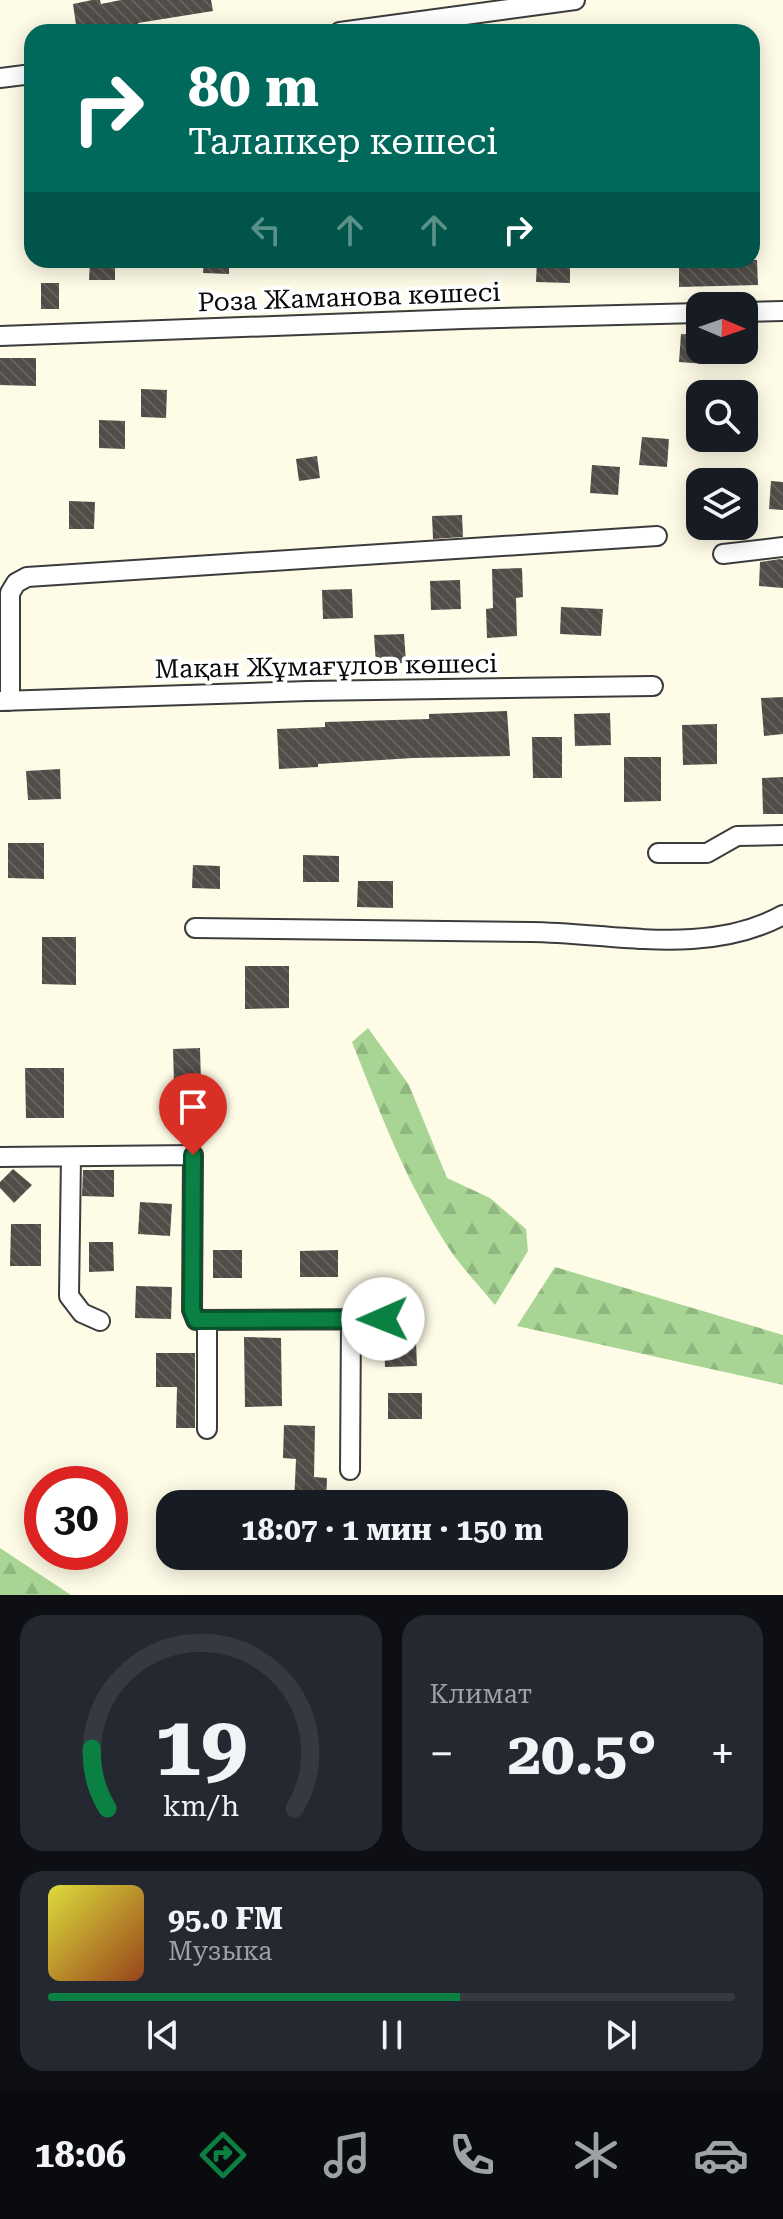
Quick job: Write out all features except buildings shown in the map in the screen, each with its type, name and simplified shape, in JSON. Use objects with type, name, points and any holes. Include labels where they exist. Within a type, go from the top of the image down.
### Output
[{"type":"street","points":[[399,24],[575,0]]},
{"type":"street","points":[[0,78],[24,75]]},
{"type":"street","points":[[758,312],[783,311]]},
{"type":"street","name":"Роза Жаманова көшесі","points":[[0,336],[686,313]]},
{"type":"street","points":[[5,701],[10,593],[16,583],[27,577],[657,536]]},
{"type":"street","points":[[723,554],[783,547]]},
{"type":"street","name":"Мақан Жұмағұлов көшесі","points":[[5,701],[308,691],[653,686]]},
{"type":"street","points":[[658,853],[707,853],[737,836],[783,835]]},
{"type":"street","points":[[195,928],[550,932],[676,940],[736,934],[783,915]]},
{"type":"street","points":[[0,1157],[193,1155],[192,1310],[196,1320],[383,1319]]},
{"type":"street","points":[[71,1157],[69,1296],[82,1313],[100,1321]]},
{"type":"street","points":[[350,1470],[351,1319]]},
{"type":"street","points":[[207,1321],[207,1429]]},
{"type":"green space","points":[[368,1028],[409,1085],[447,1178],[490,1198],[526,1229],[528,1251],[495,1305],[452,1253],[436,1228],[396,1150],[352,1042]]},
{"type":"green space","points":[[555,1267],[783,1335],[783,1385],[517,1326]]},
{"type":"green space","points":[[0,1548],[24,1564],[24,1570],[33,1570],[71,1595],[0,1595]]},
{"type":"route","points":[[193,1155],[192,1310],[196,1320],[383,1319]]}]
